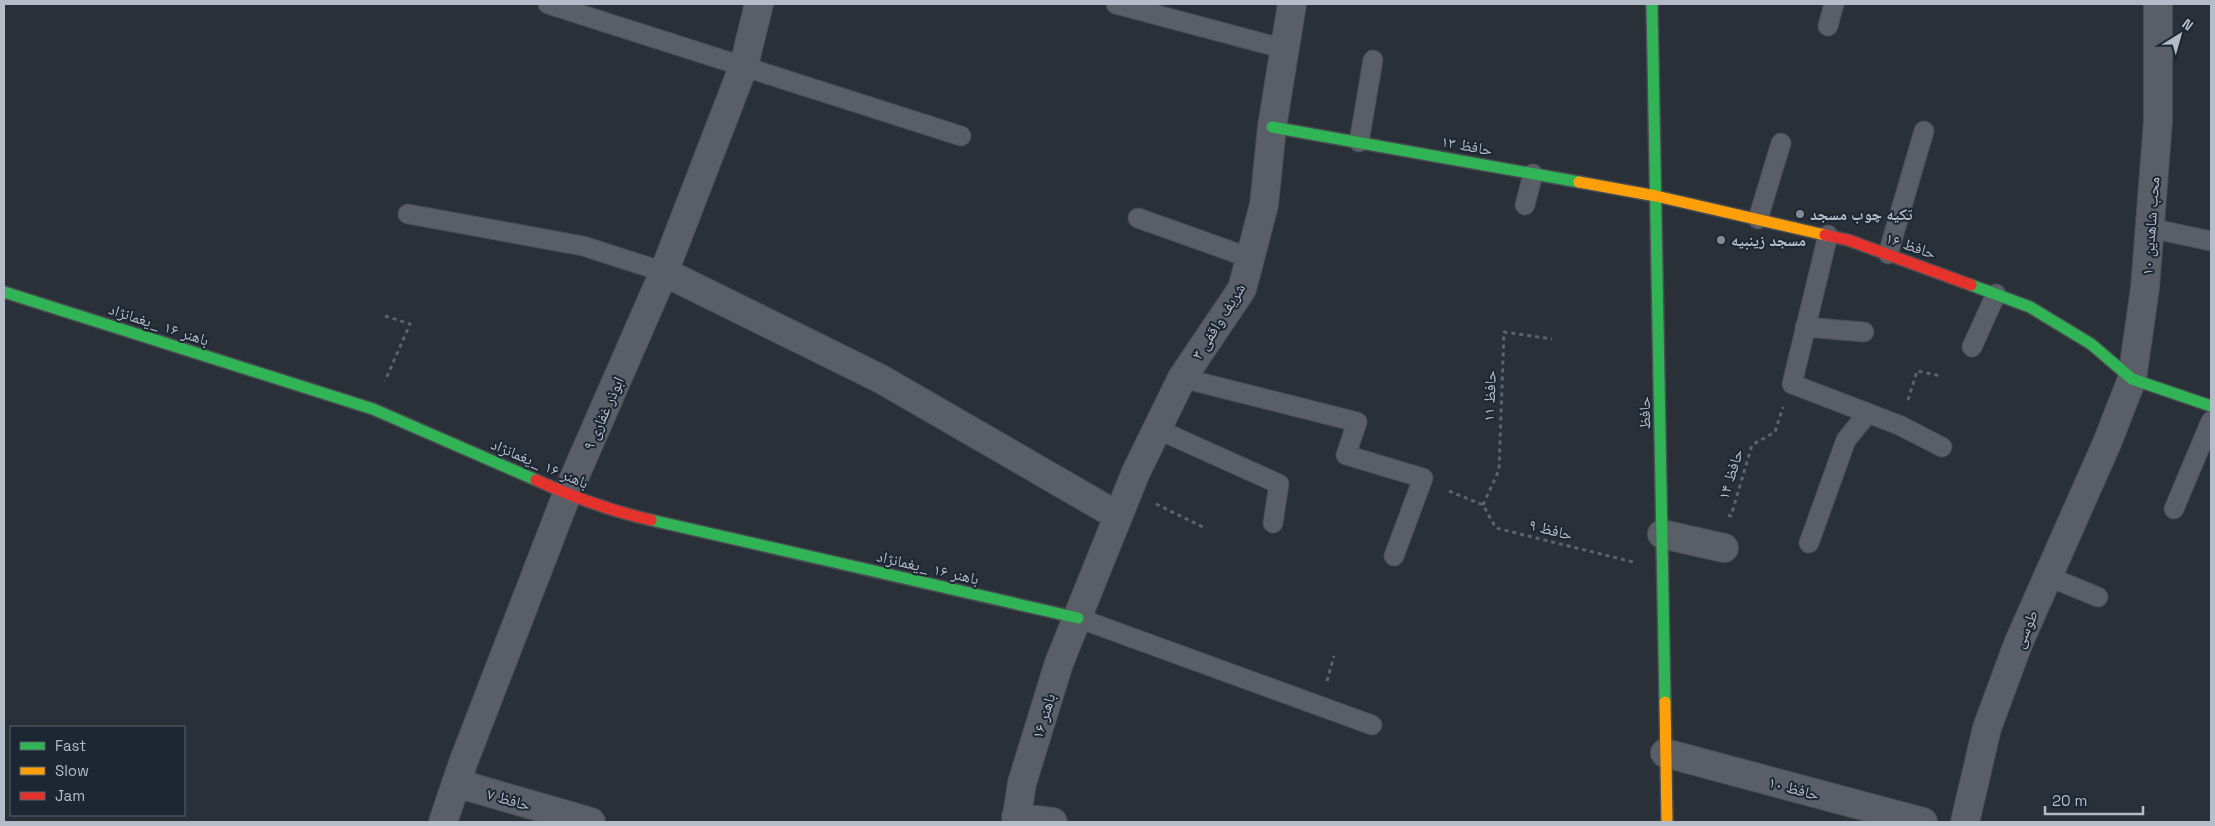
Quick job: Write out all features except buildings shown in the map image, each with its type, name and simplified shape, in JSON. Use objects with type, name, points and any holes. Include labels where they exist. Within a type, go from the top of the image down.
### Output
[{"type":"street","name":"ابوذر غفاری ۹","points":[[443,822],[456,783],[567,494],[664,272],[744,65],[759,4]]},
{"type":"street","name":"شریف واقفی ۳","points":[[1078,618],[1128,491],[1182,378],[1242,289],[1264,205],[1272,127],[1292,4]]},
{"type":"street","name":"حافظ","points":[[1652,4],[1667,822]]},
{"type":"street","name":"محب شاهدین ۱۰","points":[[2108,443],[2132,379],[2146,288],[2158,121],[2158,4]]},
{"type":"street","name":"حافظ ۱۳","points":[[1272,127],[1656,196]]},
{"type":"street","name":"حافظ ۱۶","points":[[1656,196],[1828,235],[1888,254],[2030,307],[2091,344],[2132,379]]},
{"type":"street","points":[[664,272],[881,378],[1118,516]]},
{"type":"street","name":"باهنر ۱۶ _یغمانژاد","points":[[4,292],[373,409],[567,494],[626,514],[1078,618]]},
{"type":"street","points":[[2132,379],[2211,406]]},
{"type":"street","name":"طوسی","points":[[1964,822],[1987,728],[2018,644],[2108,443]]},
{"type":"street","points":[[1662,534],[1724,548]]},
{"type":"street","name":"باهنر ۱۶","points":[[1016,819],[1022,783],[1059,663],[1078,618]]},
{"type":"street","name":"حافظ ۱۰","points":[[1665,753],[1923,822]]},
{"type":"street","name":"حافظ ۷","points":[[456,783],[591,822]]},
{"type":"street","points":[[1016,819],[1053,822]]},
{"type":"lane","points":[[548,4],[744,65],[961,136]]},
{"type":"lane","points":[[1116,4],[1285,49]]},
{"type":"lane","points":[[1828,26],[1834,4]]},
{"type":"lane","points":[[1359,142],[1373,60]]},
{"type":"lane","points":[[1888,254],[1924,131]]},
{"type":"lane","points":[[1758,220],[1781,144]]},
{"type":"lane","points":[[1525,205],[1533,174]]},
{"type":"lane","points":[[408,214],[583,246],[664,272]]},
{"type":"lane","points":[[1138,218],[1250,258]]},
{"type":"lane","points":[[2150,228],[2211,241]]},
{"type":"lane","points":[[1828,235],[1792,384],[1900,424],[1942,447]]},
{"type":"lane","points":[[1972,347],[1996,294]]},
{"type":"lane","points":[[1805,326],[1864,332]]},
{"type":"lane","points":[[1182,378],[1357,422],[1346,455],[1423,478],[1394,556]]},
{"type":"lane","points":[[1809,543],[1846,440],[1868,413]]},
{"type":"lane","points":[[2174,509],[2211,422]]},
{"type":"lane","points":[[1157,429],[1279,484],[1273,523]]},
{"type":"lane","points":[[2047,576],[2098,597]]},
{"type":"lane","points":[[1078,618],[1372,725]]},
{"type":"path","points":[[373,409],[410,324],[385,316]]},
{"type":"path","name":"حافظ ۱۱","points":[[1483,505],[1499,470],[1504,332],[1552,339]]},
{"type":"path","points":[[1900,424],[1917,371],[1941,376]]},
{"type":"path","name":"حافظ ۱۴","points":[[1722,514],[1731,516],[1752,445],[1775,432],[1792,384]]},
{"type":"path","points":[[1449,490],[1483,505]]},
{"type":"path","points":[[1128,491],[1204,528]]},
{"type":"path","name":"حافظ ۹","points":[[1483,505],[1496,528],[1663,569]]},
{"type":"traffic: fast","points":[[1652,4],[1665,702]]},
{"type":"traffic: fast","points":[[1272,127],[1579,182]]},
{"type":"traffic: fast","points":[[1971,285],[2030,307],[2091,344],[2132,379],[2211,406]]},
{"type":"traffic: fast","points":[[4,292],[373,409],[536,480]]},
{"type":"traffic: fast","points":[[651,520],[1078,618]]},
{"type":"traffic: slow","points":[[1579,182],[1656,196],[1825,235]]},
{"type":"traffic: slow","points":[[1665,702],[1667,822]]},
{"type":"traffic: jam","points":[[1825,235],[1848,240],[1971,285]]},
{"type":"traffic: jam","points":[[536,480],[592,503],[651,520]]},
{"type":"place","name":"تکیه چوب مسجد","points":[[1800,214]]},
{"type":"place","name":"مسجد زینبیه","points":[[1721,240]]}]
